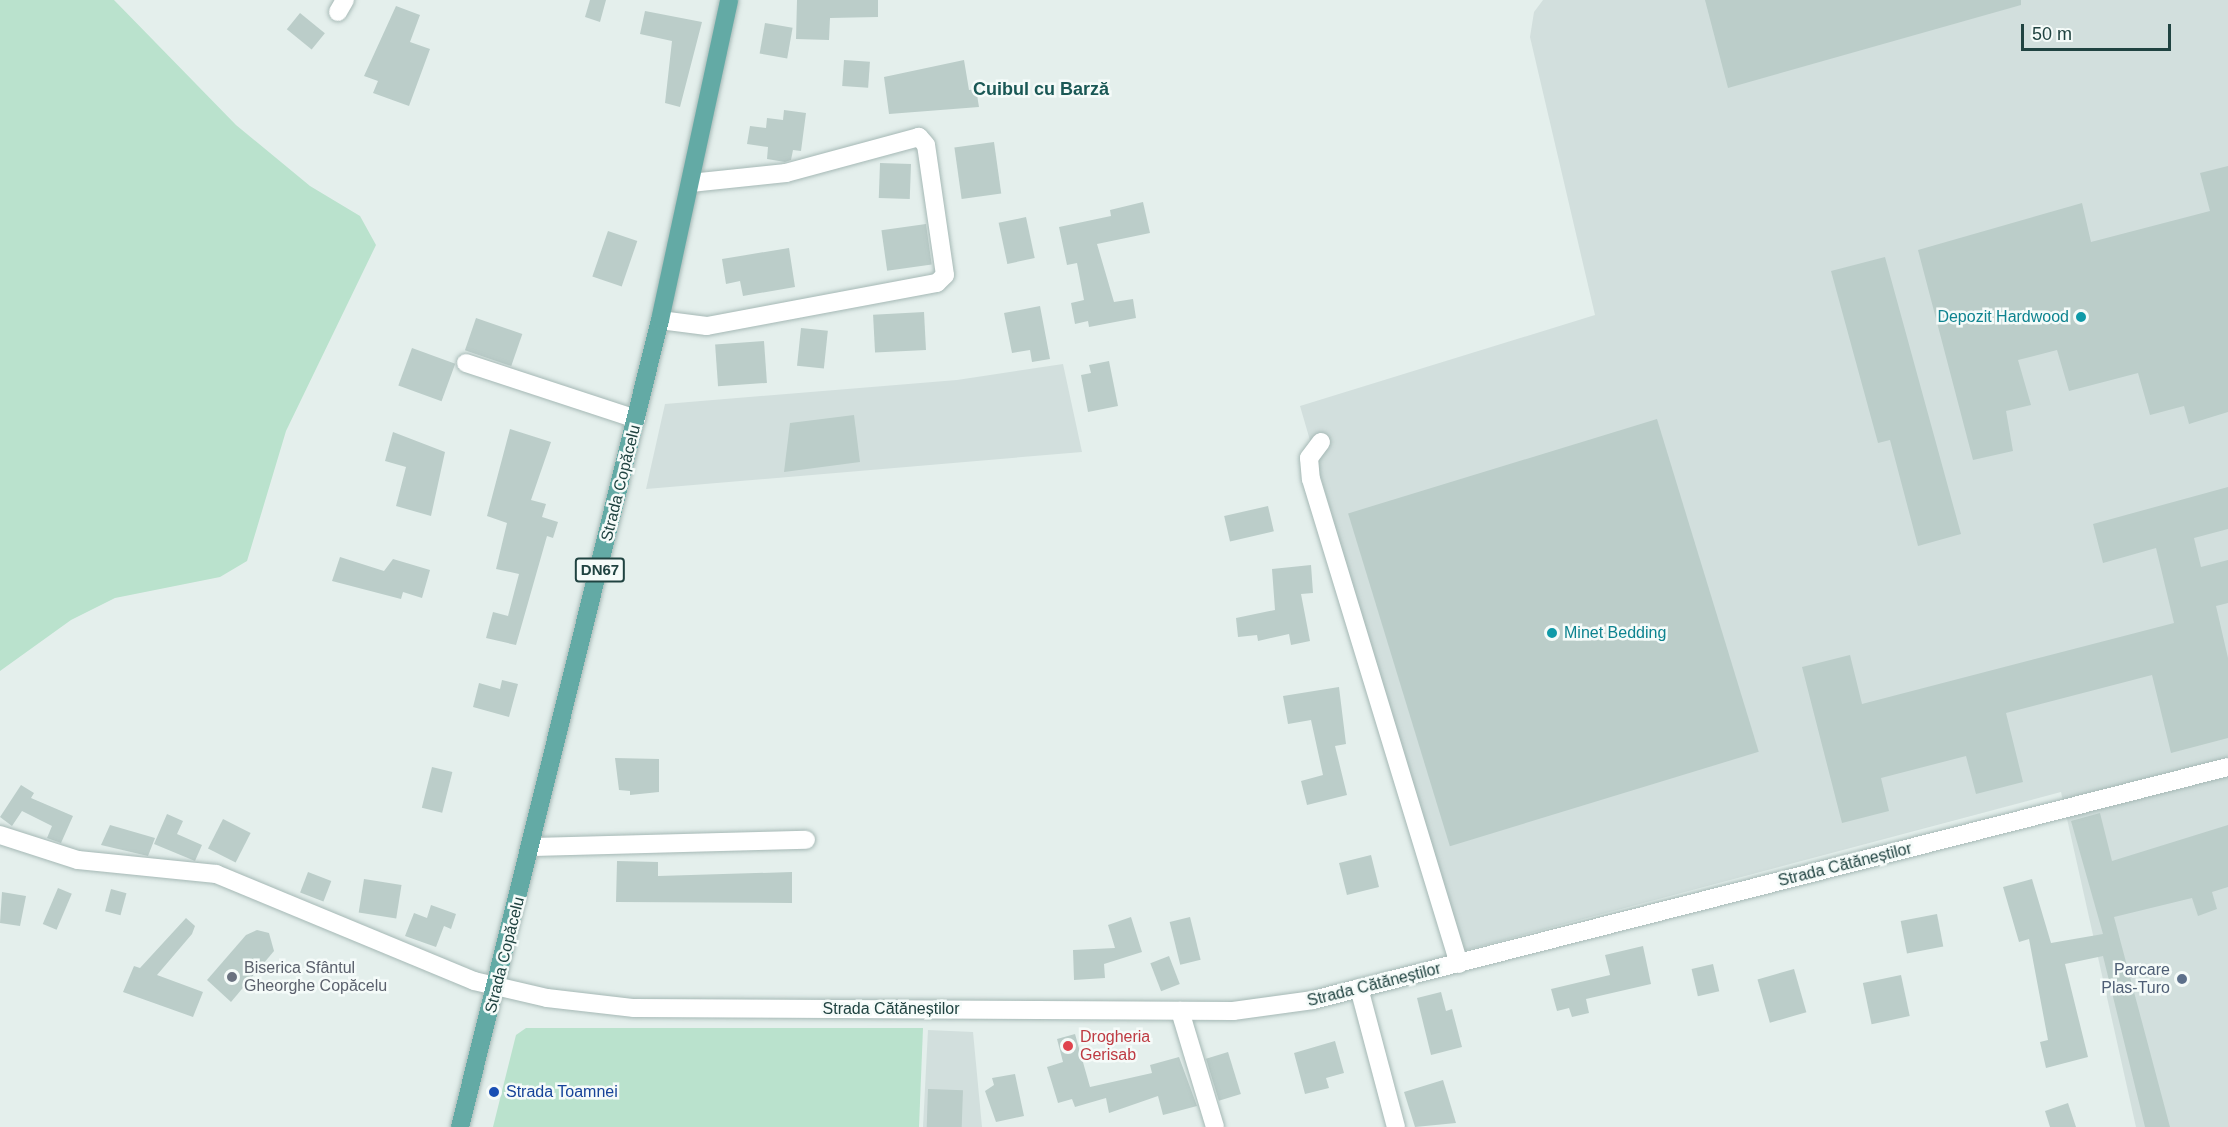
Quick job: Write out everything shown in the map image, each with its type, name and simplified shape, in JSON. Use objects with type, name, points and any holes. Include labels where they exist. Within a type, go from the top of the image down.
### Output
[{"type":"main road","name":"Strada Copăcelu","points":[[460,1127],[533,847],[660,320],[728,5]]},
{"type":"street","points":[[660,320],[707,326],[915,287],[937,282],[945,275],[926,145],[919,137],[786,173],[691,183]]},
{"type":"street","points":[[466,363],[636,419]]},
{"type":"street","points":[[1321,442],[1309,458],[1311,479],[1459,964]]},
{"type":"street","name":"Strada Cătăneștilor","points":[[497,986],[634,1008],[1267,1010],[1459,964],[2228,767]]},
{"type":"street","points":[[0,835],[78,860],[216,874],[497,986]]},
{"type":"street","points":[[533,847],[806,840]]},
{"type":"street","points":[[1359,988],[1395,1127]]},
{"type":"street","points":[[1180,1011],[1215,1127]]},
{"type":"shaded area","points":[[1543,0],[2228,0],[2228,1127],[2136,1127],[2061,792],[1459,952],[1300,406],[1595,315],[1530,37],[1534,12]]},
{"type":"shaded area","points":[[1063,364],[1082,452],[646,489],[665,404],[957,380]]},
{"type":"shaded area","points":[[928,1030],[973,1032],[982,1127],[923,1127]]},
{"type":"green space","points":[[0,0],[114,0],[236,125],[310,186],[360,216],[376,245],[286,431],[247,561],[220,577],[115,598],[71,620],[0,671]]},
{"type":"green space","points":[[526,1028],[923,1028],[919,1127],[493,1127],[516,1035]]},
{"type":"building","points":[[590,0],[606,0],[600,22],[585,17]]},
{"type":"building","points":[[797,0],[878,0],[878,17],[830,18],[829,40],[796,39]]},
{"type":"building","points":[[1705,0],[2021,0],[2021,5],[1728,88]]},
{"type":"building","points":[[396,6],[420,15],[410,42],[430,49],[409,106],[373,93],[378,81],[364,76]]},
{"type":"building","points":[[645,11],[702,22],[680,107],[665,103],[672,41],[640,34]]},
{"type":"building","points":[[300,13],[325,33],[312,49],[287,29]]},
{"type":"building","points":[[765,23],[793,28],[787,58],[760,54]]},
{"type":"building","points":[[844,60],[870,62],[868,88],[842,86]]},
{"type":"building","points":[[964,60],[969,90],[976,89],[979,107],[889,114],[884,77]]},
{"type":"building","points":[[784,110],[806,113],[801,151],[793,150],[791,160],[785,162],[767,159],[768,147],[747,144],[750,126],[766,128],[767,118],[783,120]]},
{"type":"building","points":[[994,142],[1001,193],[962,199],[954,148]]},
{"type":"building","points":[[880,163],[911,164],[910,199],[879,198]]},
{"type":"building","name":"Depozit Hardwood","points":[[2228,166],[2228,412],[2189,424],[2184,406],[2150,415],[2138,373],[2069,391],[2057,350],[2018,360],[2031,405],[2006,411],[2013,451],[1973,460],[1918,250],[2082,203],[2091,242],[2210,211],[2200,173]]},
{"type":"building","points":[[1143,202],[1150,233],[1097,244],[1114,302],[1133,299],[1136,318],[1089,327],[1088,321],[1075,324],[1071,303],[1084,300],[1077,263],[1067,265],[1059,227],[1111,216],[1110,210]]},
{"type":"building","points":[[1026,217],[1035,258],[1007,264],[999,223]]},
{"type":"building","points":[[926,224],[932,265],[887,271],[881,230]]},
{"type":"building","points":[[608,231],[637,241],[622,286],[592,276]]},
{"type":"building","points":[[789,248],[795,287],[743,296],[740,281],[726,284],[722,259]]},
{"type":"building","points":[[1885,257],[1961,534],[1918,546],[1890,440],[1878,443],[1831,271]]},
{"type":"building","points":[[1040,306],[1050,359],[1032,362],[1030,350],[1012,353],[1004,313]]},
{"type":"building","points":[[924,312],[926,350],[875,353],[873,315]]},
{"type":"building","points":[[476,318],[522,334],[511,366],[465,350]]},
{"type":"building","points":[[801,328],[828,331],[824,369],[797,366]]},
{"type":"building","points":[[764,341],[767,383],[718,386],[715,344]]},
{"type":"building","points":[[412,348],[455,364],[442,401],[398,386]]},
{"type":"building","points":[[1109,361],[1118,406],[1088,412],[1081,375],[1091,373],[1089,365]]},
{"type":"building","points":[[854,415],[860,462],[784,472],[790,423]]},
{"type":"building","name":"Minet Bedding","points":[[1657,419],[1759,752],[1450,846],[1348,513]]},
{"type":"building","points":[[510,429],[551,442],[531,500],[546,504],[542,517],[558,522],[553,538],[547,536],[516,645],[486,638],[493,612],[508,616],[519,574],[496,569],[507,523],[487,516]]},
{"type":"building","points":[[393,432],[445,452],[431,516],[396,506],[406,467],[385,461]]},
{"type":"building","points":[[2228,487],[2228,529],[2194,538],[2201,567],[2228,560],[2228,603],[2216,606],[2228,658],[2228,738],[2171,753],[2152,675],[2006,713],[2023,782],[1976,794],[1966,756],[1881,778],[1889,811],[1842,823],[1802,667],[1850,655],[1862,704],[2174,623],[2156,548],[2103,563],[2093,524]]},
{"type":"building","points":[[1268,506],[1274,531],[1230,541],[1224,516]]},
{"type":"building","points":[[340,557],[384,571],[393,559],[430,570],[422,598],[403,592],[401,599],[332,581]]},
{"type":"building","points":[[1311,565],[1313,593],[1301,594],[1310,641],[1291,645],[1289,634],[1258,641],[1257,635],[1238,637],[1236,618],[1275,610],[1272,569]]},
{"type":"building","points":[[502,680],[518,684],[509,717],[473,707],[479,683],[500,689]]},
{"type":"building","points":[[1339,687],[1346,744],[1335,746],[1347,795],[1307,805],[1301,781],[1323,775],[1311,720],[1288,724],[1283,696]]},
{"type":"building","points":[[615,758],[659,759],[659,792],[630,795],[630,791],[619,790]]},
{"type":"building","points":[[432,767],[452,772],[442,813],[422,808]]},
{"type":"building","points":[[21,785],[34,793],[31,798],[73,816],[61,843],[47,838],[52,826],[22,811],[12,826],[0,817]]},
{"type":"building","points":[[2100,813],[2112,861],[2228,825],[2228,887],[2212,892],[2217,909],[2198,916],[2192,898],[2114,917],[2170,1127],[2145,1127],[2103,956],[2065,964],[2088,1057],[2046,1068],[2040,1042],[2048,1040],[2029,939],[2019,942],[2003,887],[2032,879],[2051,943],[2103,934],[2071,821]]},
{"type":"building","points":[[167,814],[183,821],[177,834],[202,845],[195,861],[154,844]]},
{"type":"building","points":[[223,819],[251,833],[236,862],[208,848]]},
{"type":"building","points":[[110,825],[155,838],[148,856],[101,845]]},
{"type":"building","points":[[1371,855],[1379,887],[1347,895],[1339,863]]},
{"type":"building","points":[[617,861],[658,862],[658,876],[792,872],[792,903],[616,902]]},
{"type":"building","points":[[308,872],[331,881],[323,901],[300,893]]},
{"type":"building","points":[[364,879],[402,885],[396,919],[359,913]]},
{"type":"building","points":[[58,888],[72,894],[57,930],[43,924]]},
{"type":"building","points":[[111,889],[126,893],[121,915],[105,911]]},
{"type":"building","points":[[2,892],[26,896],[20,926],[0,923]]},
{"type":"building","points":[[431,905],[456,914],[451,929],[444,926],[436,947],[405,936],[414,913],[427,918]]},
{"type":"building","points":[[1937,914],[1943,946],[1907,953],[1901,921]]},
{"type":"building","points":[[1131,917],[1142,952],[1104,964],[1105,978],[1074,980],[1073,950],[1115,948],[1108,925]]},
{"type":"building","points":[[1190,917],[1201,960],[1180,965],[1170,922]]},
{"type":"building","points":[[186,918],[195,926],[192,934],[157,975],[203,992],[193,1017],[123,992],[134,966],[140,968]]},
{"type":"building","points":[[257,930],[269,933],[274,951],[231,1002],[207,980],[246,935]]},
{"type":"building","points":[[1643,946],[1651,984],[1586,999],[1589,1013],[1572,1017],[1569,1008],[1557,1011],[1551,989],[1610,975],[1605,955]]},
{"type":"building","points":[[1169,956],[1180,984],[1161,991],[1150,963]]},
{"type":"building","points":[[1713,964],[1719,991],[1698,996],[1692,969]]},
{"type":"building","points":[[1794,969],[1806,1012],[1770,1023],[1757,979]]},
{"type":"building","points":[[1901,975],[1910,1016],[1872,1024],[1863,983]]},
{"type":"building","points":[[1441,992],[1446,1011],[1452,1009],[1462,1047],[1431,1055],[1417,998]]},
{"type":"building","points":[[1075,1034],[1090,1087],[1152,1073],[1150,1065],[1179,1057],[1197,1106],[1163,1115],[1158,1096],[1109,1113],[1106,1098],[1075,1107],[1072,1099],[1058,1103],[1047,1067],[1063,1062],[1057,1039]]},
{"type":"building","points":[[1335,1041],[1344,1073],[1326,1078],[1329,1088],[1305,1094],[1294,1053]]},
{"type":"building","points":[[1228,1052],[1241,1094],[1219,1101],[1206,1059]]},
{"type":"building","points":[[1015,1074],[1024,1116],[996,1122],[985,1091],[994,1085],[992,1078]]},
{"type":"building","points":[[1443,1080],[1456,1123],[1415,1127],[1404,1092]]},
{"type":"building","points":[[928,1089],[963,1090],[962,1127],[927,1127]]},
{"type":"building","points":[[2068,1103],[2076,1127],[2050,1127],[2045,1111]]},
{"type":"place","name":"Depozit Hardwood","points":[[2081,317]]},
{"type":"place","name":"Minet Bedding","points":[[1552,633]]},
{"type":"place","name":"Biserica Sfântul Gheorghe Copăcelu","points":[[232,977]]},
{"type":"place","name":"Parcare Plas-Turo","points":[[2182,979]]},
{"type":"place","name":"Drogheria Gerisab","points":[[1068,1046]]},
{"type":"place","name":"Strada Toamnei","points":[[494,1092]]},
{"type":"district","name":"Cuibul cu Barză","points":[[1041,89]]}]
